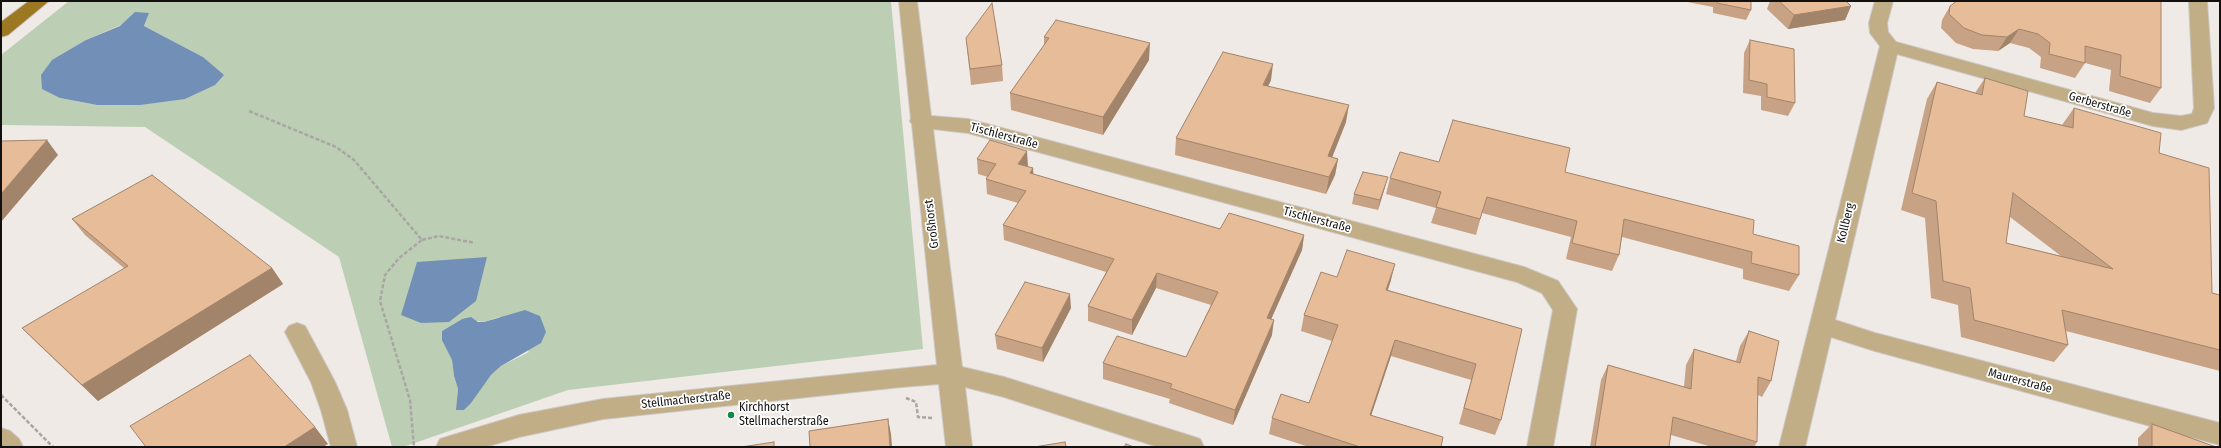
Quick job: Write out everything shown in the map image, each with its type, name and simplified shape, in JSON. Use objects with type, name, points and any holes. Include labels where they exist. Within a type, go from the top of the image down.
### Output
[{"type":"main road","points":[[1,31],[40,1]]},
{"type":"street","name":"Großhorst","points":[[908,1],[920,121],[959,447]]},
{"type":"street","points":[[1884,1],[1878,22],[1879,33],[1889,46]]},
{"type":"street","name":"Gerberstraße","points":[[1889,46],[2153,119],[2181,122],[2200,118],[2204,108],[2198,1]]},
{"type":"street","name":"Kollberg","points":[[1792,447],[1889,46]]},
{"type":"street","name":"Tischlerstraße","points":[[920,121],[968,126],[1524,275],[1550,287],[1565,310],[1540,447]]},
{"type":"street","name":"Maurerstraße","points":[[1821,325],[1875,342],[2220,434]]},
{"type":"street","points":[[297,332],[323,382],[334,410],[344,447]]},
{"type":"street","points":[[950,374],[1004,387],[1191,447]]},
{"type":"street","name":"Stellmacherstraße","points":[[449,447],[519,426],[603,409],[902,377],[950,374]]},
{"type":"street","points":[[1,439],[10,447]]},
{"type":"path","points":[[249,111],[336,147],[354,160],[422,240]]},
{"type":"path","points":[[414,447],[410,400],[380,301],[385,275],[399,258],[422,240],[439,236],[475,243]]},
{"type":"path","points":[[1,395],[52,447]]},
{"type":"green space","points":[[69,1],[891,1],[923,349],[568,390],[403,447],[392,447],[339,257],[145,127],[1,125],[1,55]],"holes":[[[149,13],[144,26],[203,57],[140,105],[97,105],[60,98],[86,40]],[[499,317],[529,352],[501,366],[491,375],[464,410],[457,410],[458,389],[454,376],[452,360],[442,331],[462,319],[484,322]]]},
{"type":"water","points":[[135,12],[149,13],[144,26],[203,57],[224,75],[215,85],[185,99],[140,105],[97,105],[60,98],[42,89],[41,75],[52,60],[86,40],[120,26]]},
{"type":"water","points":[[487,257],[476,301],[449,322],[421,323],[401,315],[417,262]]},
{"type":"water","points":[[525,310],[540,316],[546,332],[541,343],[501,366],[491,375],[471,403],[464,410],[456,410],[458,389],[454,376],[452,360],[442,340],[442,331],[462,319],[471,317],[478,322],[484,322]]},
{"type":"building","points":[[1717,1],[1751,1],[1751,10],[1717,3]]},
{"type":"building","points":[[1779,1],[1846,1],[1851,6],[1794,15]]},
{"type":"building","points":[[1957,1],[2161,1],[2161,88],[2120,76],[2121,55],[2085,46],[2085,63],[2049,54],[2050,43],[2038,34],[2019,29],[2007,37],[1982,35],[1964,28],[1949,14],[1950,6]]},
{"type":"building","points":[[992,3],[1002,65],[970,69],[966,38]]},
{"type":"building","points":[[1056,20],[1150,43],[1103,117],[1010,93],[1049,38],[1044,37]]},
{"type":"building","points":[[1750,40],[1794,49],[1795,103],[1767,97],[1767,84],[1749,80]]},
{"type":"building","points":[[1223,52],[1273,64],[1263,85],[1349,105],[1328,156],[1338,159],[1329,177],[1176,138]]},
{"type":"building","points":[[1985,78],[2028,91],[2024,116],[2073,128],[2074,108],[2161,133],[2159,153],[2209,168],[2212,293],[2220,295],[2220,350],[2062,310],[2068,345],[1974,320],[1970,288],[1943,281],[1936,201],[1912,193],[1937,82],[1982,95]],"holes":[[[2013,193],[2113,269],[2006,243]]]},
{"type":"building","points":[[1453,120],[1570,148],[1565,172],[1754,220],[1753,234],[1799,246],[1799,275],[1751,263],[1752,252],[1624,219],[1619,255],[1572,243],[1577,221],[1487,197],[1480,219],[1436,207],[1441,192],[1390,178],[1400,152],[1439,162]]},
{"type":"building","points":[[47,140],[1,194],[1,141]]},
{"type":"building","points":[[990,140],[1027,151],[1018,164],[1033,168],[1030,173],[1220,229],[1229,213],[1304,235],[1267,318],[1274,320],[1235,410],[1170,388],[1172,384],[1103,363],[1117,336],[1186,357],[1218,292],[1157,273],[1132,320],[1088,306],[1114,259],[1003,225],[1026,191],[986,179],[996,164],[977,159]]},
{"type":"building","points":[[1363,172],[1388,177],[1380,200],[1354,194]]},
{"type":"building","points":[[152,175],[272,268],[82,385],[22,328],[128,266],[72,219]]},
{"type":"building","points":[[1347,250],[1395,264],[1386,290],[1522,329],[1501,420],[1464,408],[1476,364],[1395,340],[1370,415],[1443,437],[1441,447],[1360,447],[1272,418],[1281,394],[1309,403],[1338,325],[1304,315],[1321,272],[1337,277]]},
{"type":"building","points":[[1025,282],[1070,294],[1042,348],[995,335]]},
{"type":"building","points":[[1749,331],[1779,341],[1771,381],[1758,377],[1757,442],[1673,417],[1669,447],[1595,447],[1608,365],[1691,389],[1694,349],[1740,363]]},
{"type":"building","points":[[250,355],[315,427],[284,447],[146,447],[130,426]]},
{"type":"building","points":[[888,419],[890,447],[810,447],[809,431]]},
{"type":"building","points":[[2152,424],[2216,447],[2152,447]]},
{"type":"building","points":[[774,442],[774,447],[741,447]]},
{"type":"building","points":[[1065,442],[1066,447],[1034,447]]},
{"type":"building","points":[[1126,444],[1134,447],[1124,447]]},
{"type":"place","name":"Kirchhorst Stellmacherstraße","points":[[731,415]]}]
